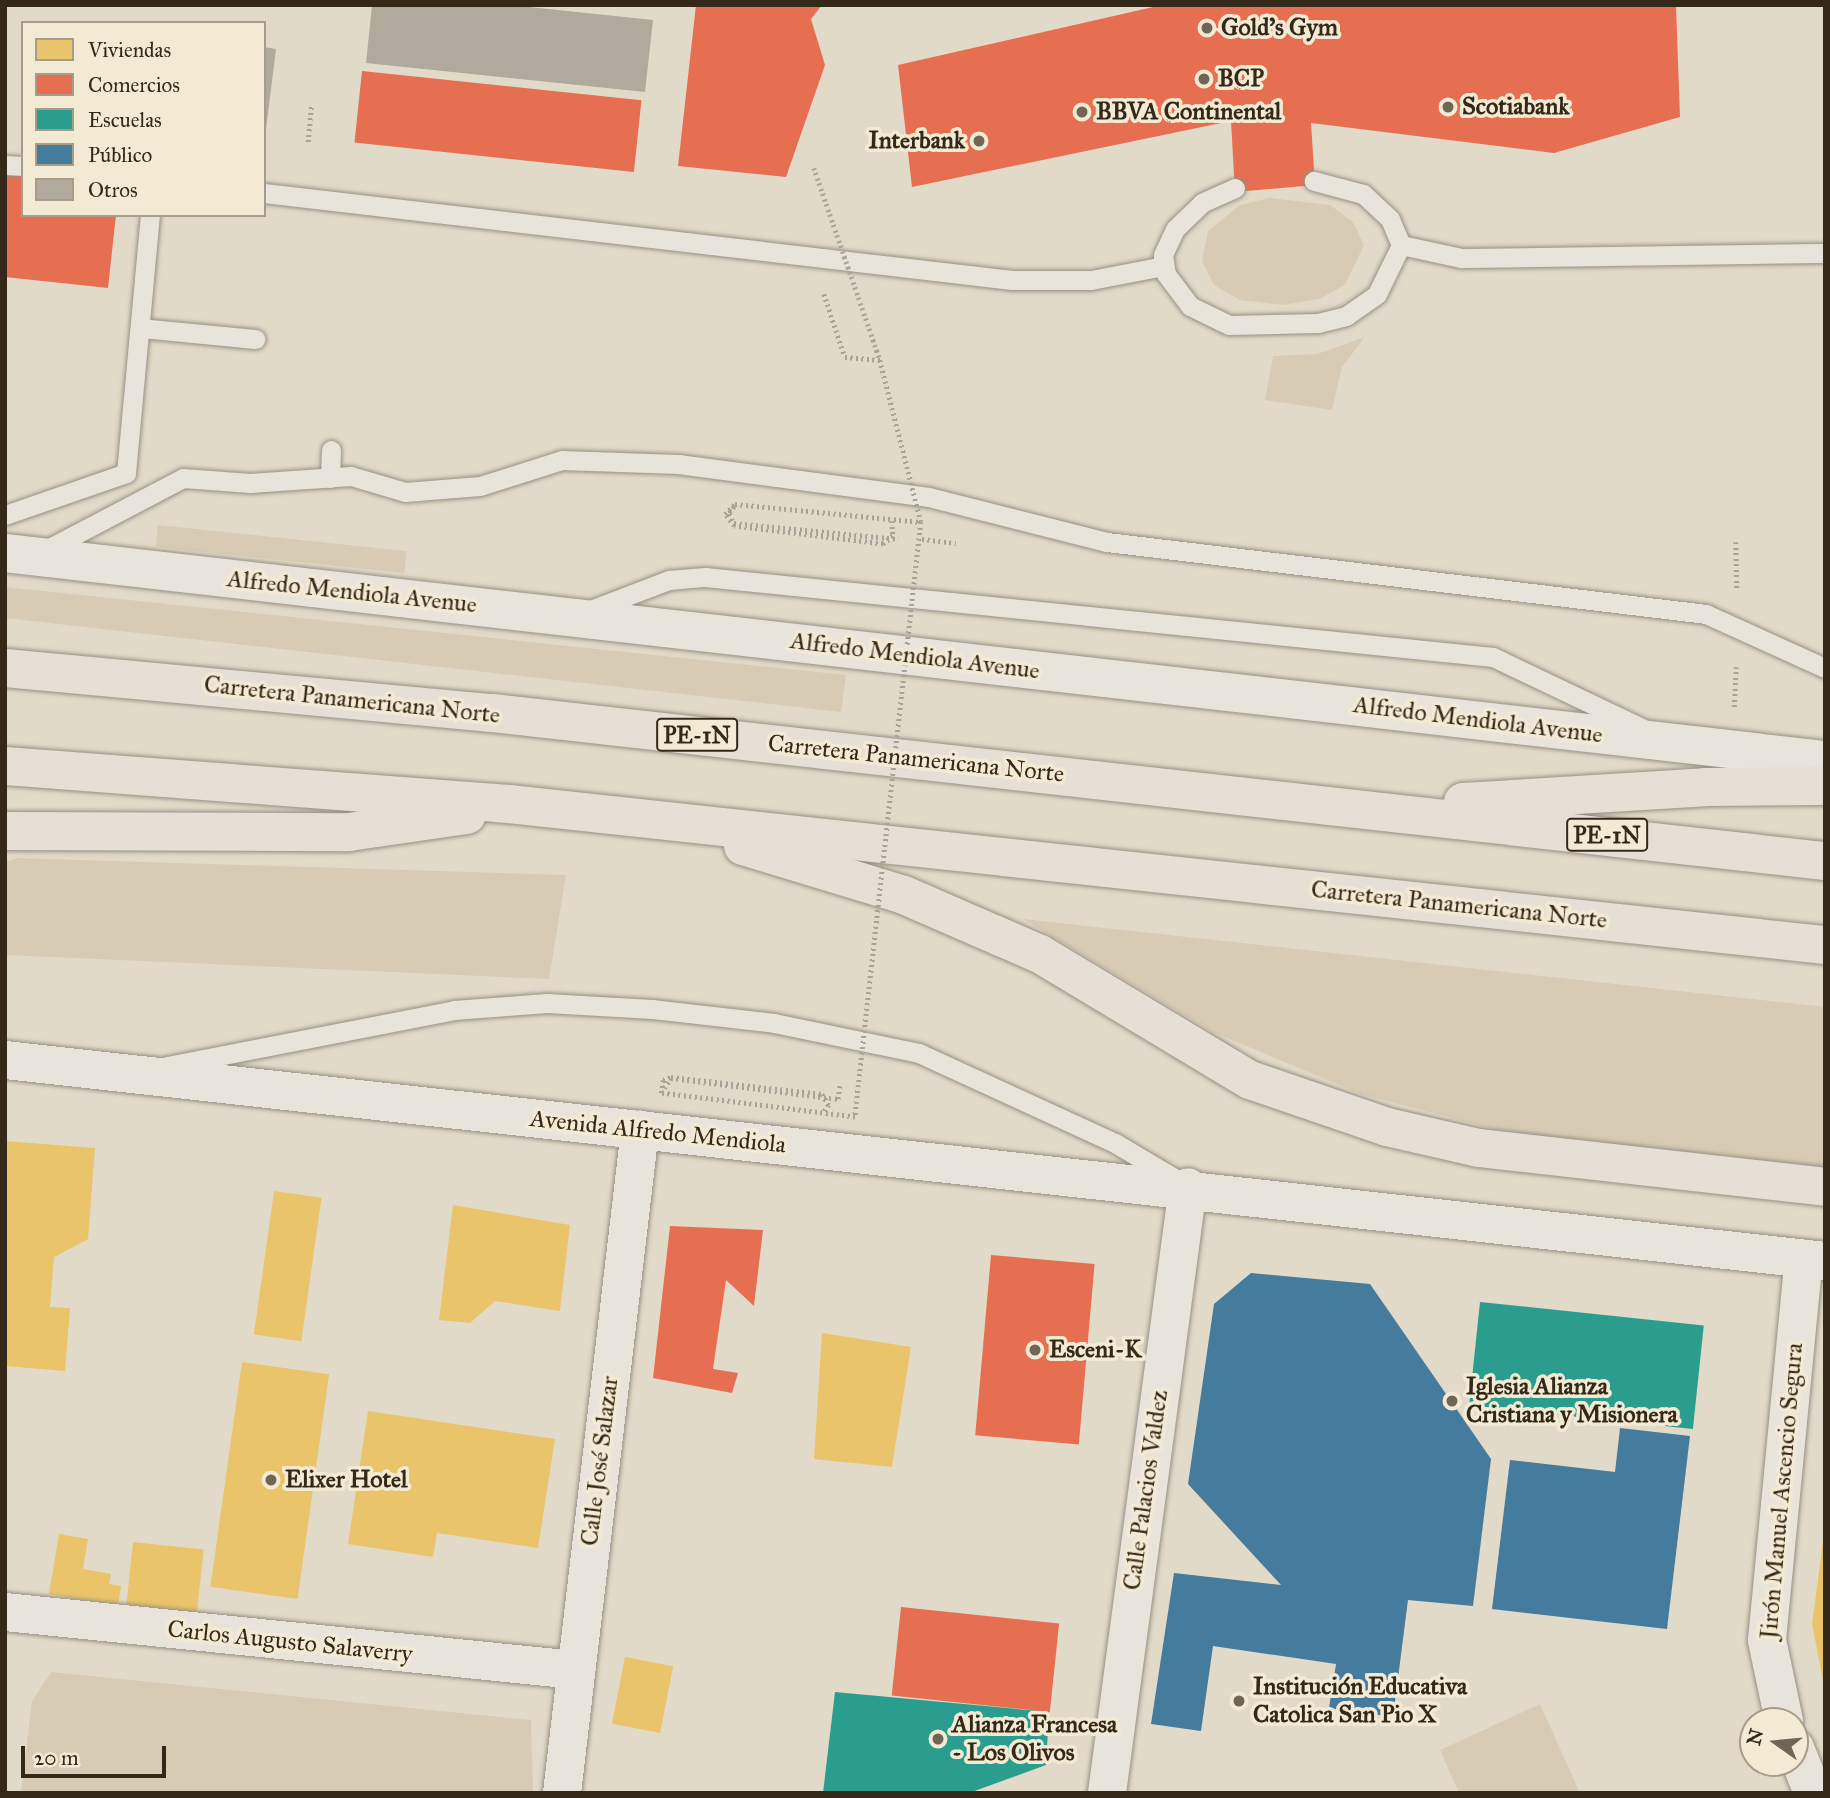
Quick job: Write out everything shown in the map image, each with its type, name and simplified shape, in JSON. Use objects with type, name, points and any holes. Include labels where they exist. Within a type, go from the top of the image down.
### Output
[{"type":"highway","name":"Carretera Panamericana Norte","points":[[5,668],[1389,810],[1825,861]]},
{"type":"highway","name":"Carretera Panamericana Norte","points":[[5,766],[509,804],[1825,945]]},
{"type":"highway","points":[[1389,810],[1619,791],[1825,786]]},
{"type":"highway","points":[[5,831],[349,832],[509,804]]},
{"type":"highway","points":[[654,819],[904,895],[1040,954],[1250,1080],[1387,1128],[1479,1148],[1825,1187]]},
{"type":"main road","name":"Alfredo Mendiola Avenue","points":[[19,554],[1825,760]]},
{"type":"main road","points":[[5,1060],[128,1074]]},
{"type":"main road","name":"Avenida Alfredo Mendiola","points":[[128,1074],[1188,1187]]},
{"type":"main road","name":"Calle José Salazar","points":[[562,1793],[640,1130]]},
{"type":"main road","points":[[1188,1187],[1814,1260]]},
{"type":"main road","name":"Calle Palacios Valdez","points":[[1105,1792],[1188,1187]]},
{"type":"main road","name":"Jirón Manuel Ascencio Segura","points":[[1781,1707],[1767,1640],[1814,1260]]},
{"type":"main road","name":"Carlos Augusto Salaverry","points":[[5,1612],[575,1670]]},
{"type":"lane","points":[[1235,188],[1202,202],[1175,229],[1164,266],[1190,306],[1228,325],[1318,323],[1346,316],[1377,294],[1401,245],[1390,219],[1363,194],[1314,181]]},
{"type":"lane","points":[[266,193],[812,260],[1058,282],[1164,266]]},
{"type":"lane","points":[[5,514],[126,473],[150,217]]},
{"type":"lane","points":[[1401,245],[1461,258],[1825,253]]},
{"type":"lane","points":[[141,328],[255,340]]},
{"type":"lane","points":[[330,478],[331,450]]},
{"type":"lane","points":[[19,554],[183,478],[250,483],[351,476],[405,492],[480,486],[562,460],[678,464],[929,497],[1107,542],[1706,614],[1825,668]]},
{"type":"lane","points":[[572,617],[669,580],[705,577],[1493,657],[1671,743]]},
{"type":"lane","points":[[128,1074],[454,1010],[547,1003],[652,1009],[774,1023],[919,1053],[1115,1143],[1188,1187]]},
{"type":"path","points":[[308,142],[311,104]]},
{"type":"path","points":[[814,168],[880,360],[921,522],[922,538],[855,1117],[667,1098],[662,1086],[671,1077],[822,1094],[829,1105],[824,1112]]},
{"type":"path","points":[[812,260],[845,357],[880,360]]},
{"type":"path","points":[[898,539],[734,523],[729,514],[736,506],[891,522],[893,536],[883,544],[734,526],[725,514],[735,504],[921,522]]},
{"type":"path","points":[[922,538],[940,541]]},
{"type":"path","points":[[838,1099],[840,1083]]},
{"type":"shaded area","points":[[1269,198],[1330,205],[1353,222],[1364,245],[1345,285],[1319,299],[1284,305],[1240,300],[1214,285],[1202,261],[1208,231],[1240,205]]},
{"type":"shaded area","points":[[1365,337],[1342,367],[1332,410],[1265,400],[1273,356],[1317,354]]},
{"type":"shaded area","points":[[158,525],[407,551],[404,573],[156,547]]},
{"type":"shaded area","points":[[5,587],[846,675],[841,712],[5,618]]},
{"type":"shaded area","points":[[17,858],[566,875],[549,979],[5,955],[5,862]]},
{"type":"shaded area","points":[[1023,919],[1825,1007],[1825,1170],[1513,1134],[1361,1094],[1213,1032]]},
{"type":"shaded area","points":[[51,1672],[531,1720],[533,1793],[21,1793],[32,1701]]},
{"type":"shaded area","points":[[1540,1704],[1580,1793],[1459,1793],[1440,1750]]},
{"type":"building: Viviendas","points":[[5,1141],[95,1148],[88,1239],[54,1257],[50,1307],[70,1308],[65,1371],[5,1366]]},
{"type":"building: Viviendas","points":[[274,1191],[322,1198],[301,1341],[254,1335]]},
{"type":"building: Viviendas","points":[[453,1205],[570,1225],[560,1311],[495,1301],[470,1323],[439,1320]]},
{"type":"building: Viviendas","points":[[822,1333],[911,1347],[892,1467],[814,1459]]},
{"type":"building: Viviendas","name":"Elixer Hotel","points":[[242,1362],[329,1374],[298,1599],[210,1587]]},
{"type":"building: Viviendas","points":[[368,1411],[555,1439],[538,1548],[437,1533],[433,1557],[348,1544]]},
{"type":"building: Viviendas","points":[[1825,1527],[1825,1685],[1824,1685],[1812,1624]]},
{"type":"building: Viviendas","points":[[59,1534],[88,1539],[83,1569],[111,1574],[109,1584],[121,1586],[118,1606],[49,1594]]},
{"type":"building: Viviendas","points":[[133,1542],[204,1549],[197,1616],[126,1609]]},
{"type":"building: Viviendas","points":[[625,1657],[673,1666],[660,1733],[612,1724]]},
{"type":"building: Comercios","points":[[696,5],[822,5],[811,19],[825,65],[786,177],[678,166]]},
{"type":"building: Comercios","points":[[1162,5],[1676,5],[1680,117],[1554,153],[1311,123],[1315,185],[1235,192],[1231,121],[912,187],[898,65]]},
{"type":"building: Comercios","points":[[362,71],[641,100],[634,172],[354,143]]},
{"type":"building: Comercios","points":[[5,172],[21,174],[21,217],[116,217],[108,288],[5,277]]},
{"type":"building: Comercios","points":[[670,1226],[763,1230],[754,1306],[726,1280],[713,1369],[738,1373],[732,1393],[653,1378]]},
{"type":"building: Comercios","name":"Esceni-K","points":[[991,1255],[1095,1264],[1079,1444],[975,1435]]},
{"type":"building: Comercios","points":[[901,1607],[1059,1624],[1050,1712],[892,1696]]},
{"type":"building: Escuelas","points":[[1480,1302],[1704,1326],[1693,1429],[1469,1405]]},
{"type":"building: Escuelas","name":"Alianza Francesa - Los Olivos","points":[[835,1692],[1049,1712],[1046,1765],[969,1793],[823,1793]]},
{"type":"building: Público","points":[[1251,1273],[1370,1284],[1491,1459],[1473,1606],[1408,1600],[1393,1717],[1329,1708],[1336,1664],[1213,1646],[1201,1731],[1151,1724],[1174,1573],[1281,1585],[1188,1484],[1214,1304]]},
{"type":"building: Público","points":[[1620,1428],[1690,1436],[1667,1629],[1492,1609],[1510,1460],[1615,1472]]},
{"type":"building: Otros","points":[[372,5],[510,5],[653,20],[645,92],[366,63]]},
{"type":"building: Otros","points":[[266,47],[276,49],[266,129]]},
{"type":"place","name":"Gold's Gym","points":[[1207,28]]},
{"type":"place","name":"BCP","points":[[1204,79]]},
{"type":"place","name":"Scotiabank","points":[[1448,107]]},
{"type":"place","name":"BBVA Continental","points":[[1082,112]]},
{"type":"place","name":"Interbank","points":[[979,141]]},
{"type":"place","name":"Esceni-K","points":[[1035,1350]]},
{"type":"place","name":"Iglesia Alianza Cristiana y Misionera","points":[[1452,1401]]},
{"type":"place","name":"Elixer Hotel","points":[[271,1480]]},
{"type":"place","name":"Institución Educativa Catolica San Pio X","points":[[1239,1701]]},
{"type":"place","name":"Alianza Francesa - Los Olivos","points":[[938,1739]]}]
